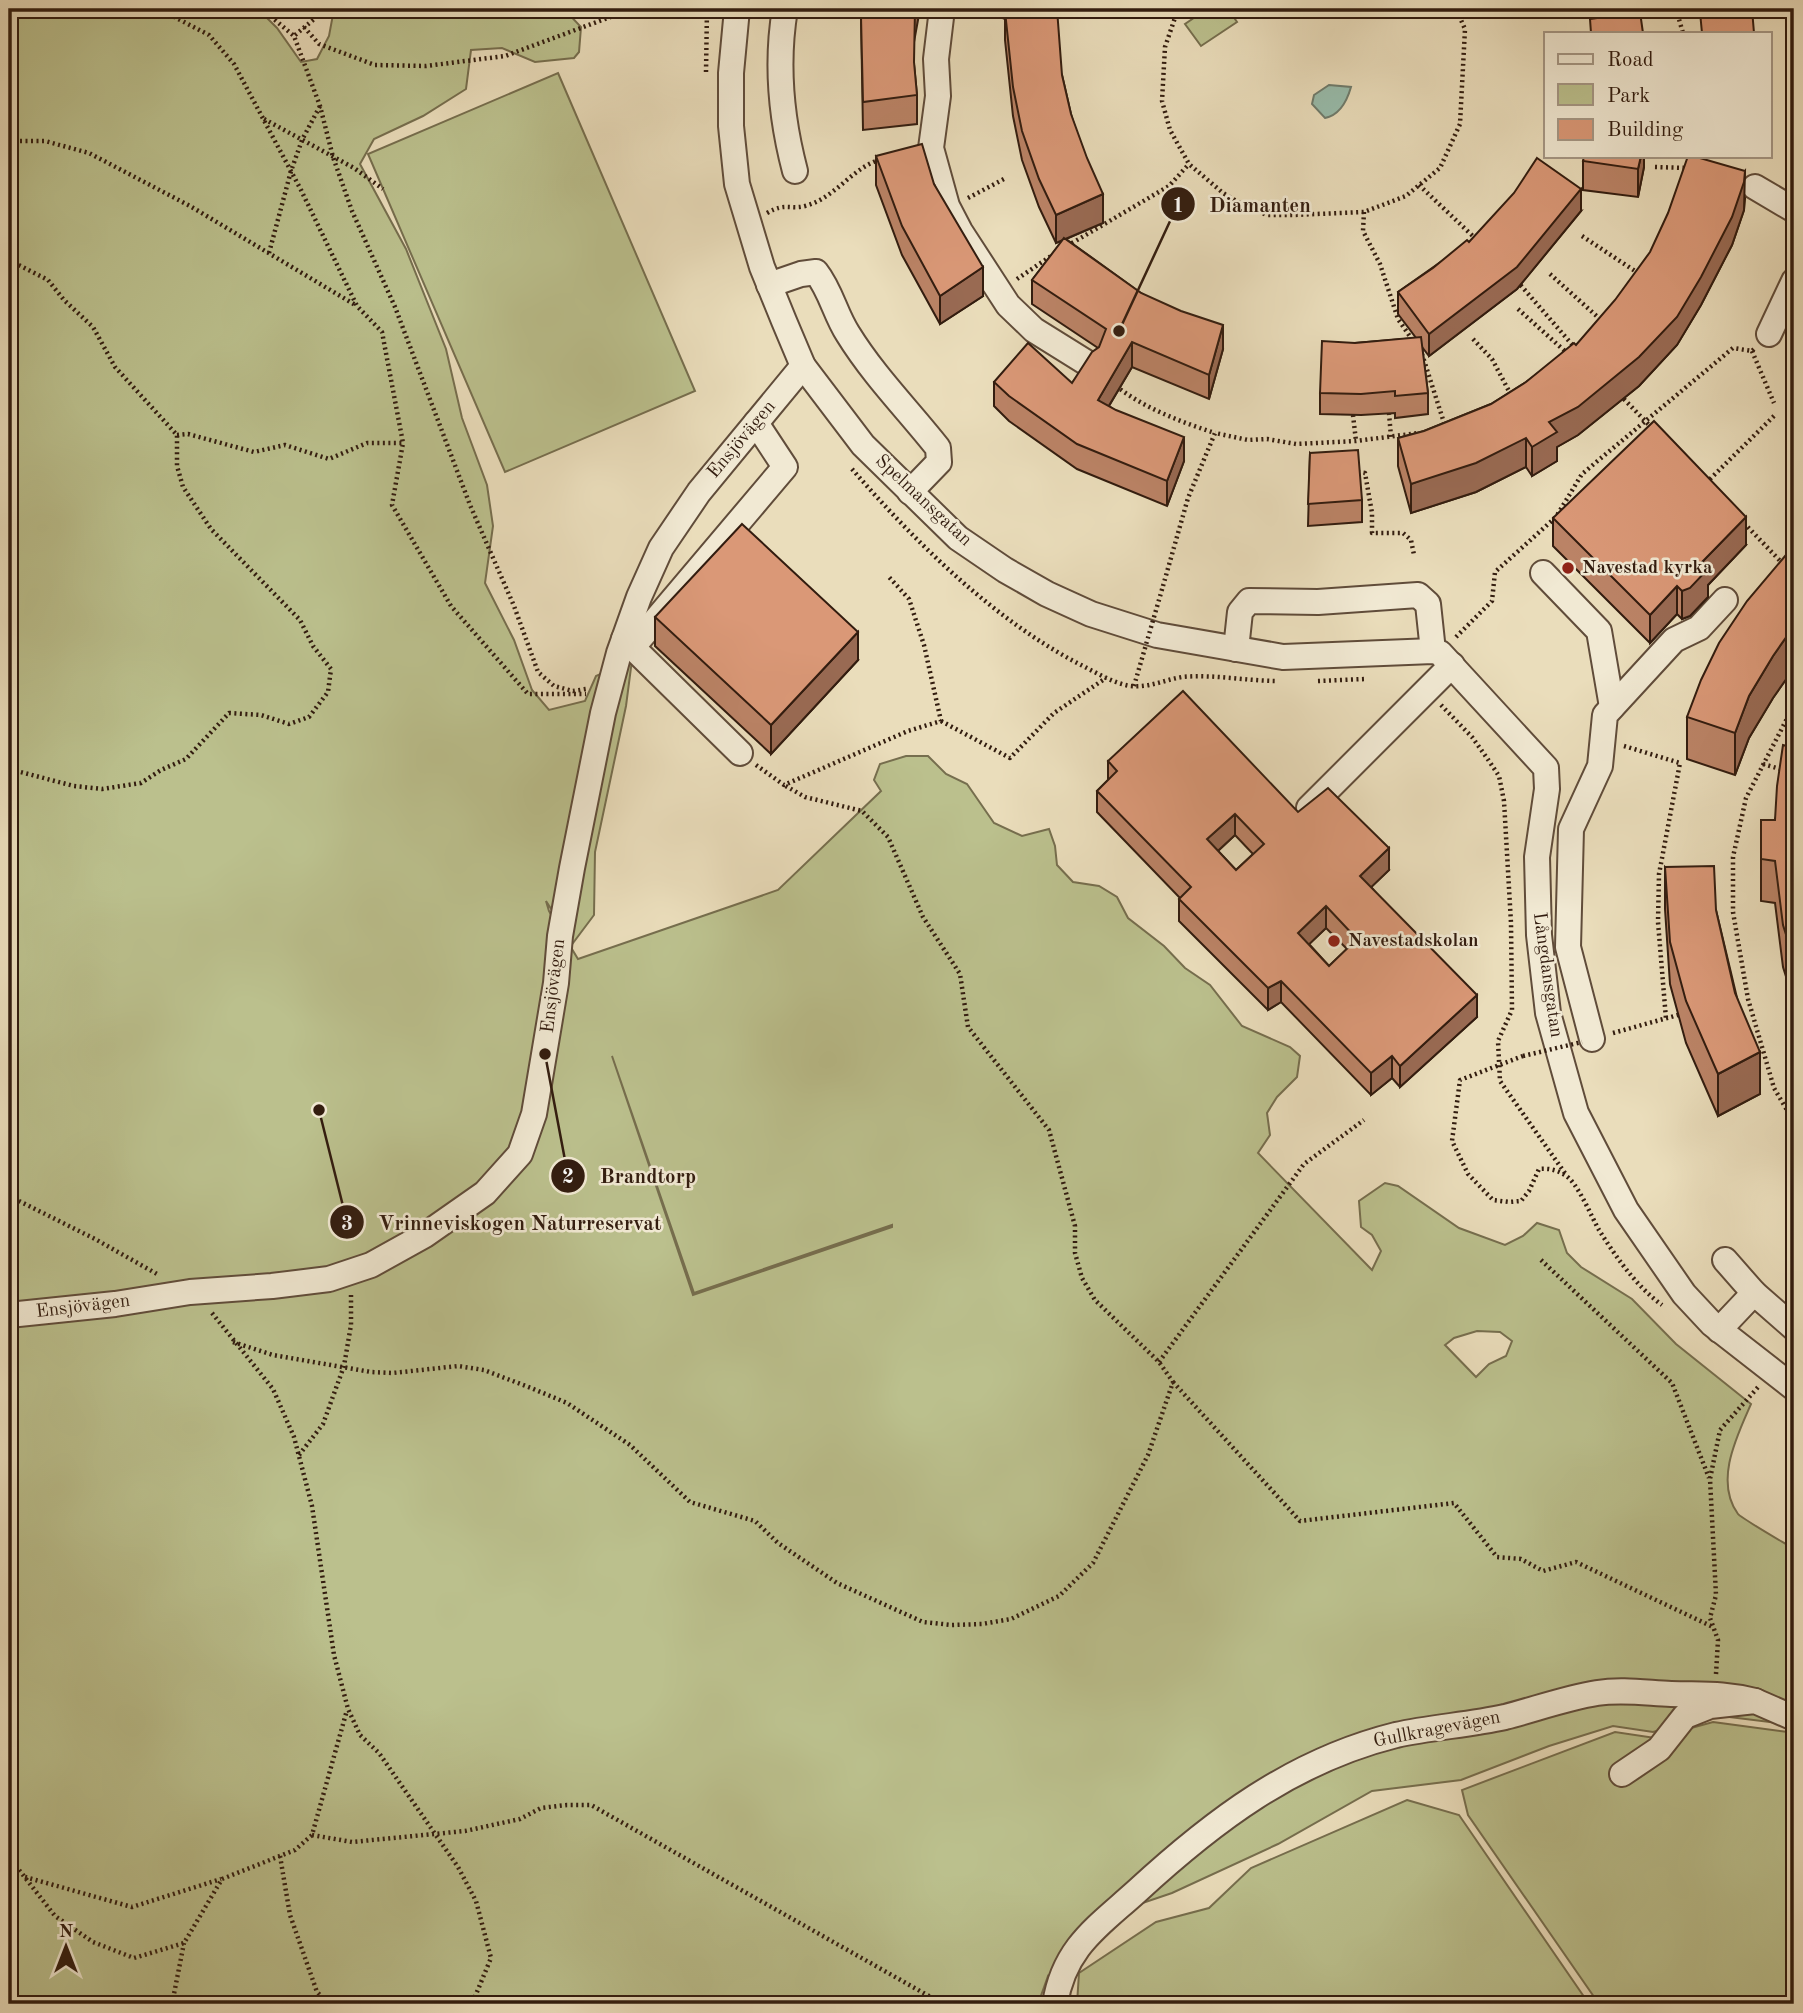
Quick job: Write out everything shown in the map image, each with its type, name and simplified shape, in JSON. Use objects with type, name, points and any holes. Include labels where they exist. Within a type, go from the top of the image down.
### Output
[{"type":"street","name":"Spelmansgatan","points":[[737,9],[731,73],[731,126],[737,184],[769,285],[803,366],[863,445],[958,538],[1005,570],[1048,594],[1091,614],[1157,635],[1283,657],[1442,656]]},
{"type":"street","points":[[785,9],[779,43],[782,96],[787,141],[795,171]]},
{"type":"street","points":[[942,9],[936,59],[938,96],[931,148],[947,206],[1008,306],[1034,330],[1087,363]]},
{"type":"street","points":[[1755,187],[1794,210]]},
{"type":"street","points":[[769,285],[816,272],[828,287],[846,331],[880,381],[939,448],[939,462],[910,492]]},
{"type":"street","points":[[1761,343],[1794,281]]},
{"type":"street","name":"Ensjövägen","points":[[9,1315],[115,1304],[190,1292],[329,1279],[371,1265],[425,1235],[485,1192],[520,1154],[534,1114],[572,868],[610,689],[661,548],[699,492],[803,366]]},
{"type":"street","points":[[740,753],[628,644],[785,467],[755,423]]},
{"type":"street","points":[[1543,573],[1599,631],[1612,707]]},
{"type":"street","points":[[1236,649],[1240,611],[1249,601],[1318,602],[1418,595],[1428,604],[1442,656],[1309,808]]},
{"type":"street","points":[[1587,1040],[1568,947],[1571,829],[1600,766],[1605,715],[1674,640],[1699,628],[1725,600]]},
{"type":"street","name":"Långdansgatan","points":[[1442,656],[1546,768],[1548,789],[1537,857],[1540,946],[1548,1013],[1576,1113],[1626,1210],[1684,1294],[1718,1330],[1794,1388]]},
{"type":"street","points":[[1725,1260],[1754,1293],[1794,1328]]},
{"type":"street","points":[[1718,1330],[1754,1293]]},
{"type":"street","name":"Gullkragevägen","points":[[1055,2004],[1062,1972],[1069,1958],[1087,1937],[1211,1826],[1300,1770],[1355,1748],[1392,1736],[1502,1717],[1599,1692],[1715,1693],[1755,1701],[1794,1718]]},
{"type":"street","name":"Gullkragevägen","points":[[1622,1774],[1659,1749],[1685,1716],[1710,1706],[1755,1701]]},
{"type":"path","points":[[159,9],[209,35],[234,64],[291,171],[357,306]]},
{"type":"path","points":[[262,9],[294,36],[320,106],[333,157],[352,211],[395,307],[470,505],[509,593],[538,672],[554,686],[573,691],[610,689]]},
{"type":"path","points":[[294,36],[326,9]]},
{"type":"path","points":[[304,27],[319,44],[374,65],[426,66],[505,56],[632,9]]},
{"type":"path","points":[[672,9],[706,15]]},
{"type":"path","points":[[1178,9],[1166,47],[1162,101],[1170,130],[1189,164],[1223,193],[1267,215],[1364,212],[1406,195],[1440,168],[1460,124],[1465,70],[1465,29],[1456,9]]},
{"type":"path","points":[[1676,9],[1683,32]]},
{"type":"path","points":[[269,253],[291,171],[302,140],[320,106]]},
{"type":"path","points":[[263,118],[383,189]]},
{"type":"path","points":[[9,141],[45,141],[89,153],[190,206],[357,306],[382,332],[403,443],[392,505],[451,606],[528,694],[610,689]]},
{"type":"path","points":[[746,219],[776,208],[804,206],[844,183],[852,173],[867,163],[891,157]]},
{"type":"path","points":[[1683,179],[1689,158]]},
{"type":"path","points":[[1066,246],[1169,186],[1189,164]]},
{"type":"path","points":[[1655,167],[1686,168]]},
{"type":"path","points":[[947,206],[1004,179]]},
{"type":"path","points":[[1419,184],[1472,234],[1482,247]]},
{"type":"path","points":[[1364,212],[1363,231],[1380,264],[1398,319],[1425,359],[1447,429]]},
{"type":"path","points":[[1582,236],[1639,273]]},
{"type":"path","points":[[999,292],[1055,254]]},
{"type":"path","points":[[9,260],[47,280],[93,327],[115,368],[177,435],[177,466],[183,487],[211,529],[300,620],[313,646],[331,669],[328,692],[309,717],[289,724],[261,715],[229,713],[186,758],[141,783],[102,789],[43,779],[9,769]]},
{"type":"path","points":[[1634,280],[1647,264]]},
{"type":"path","points":[[1510,273],[1576,349]]},
{"type":"path","points":[[1550,274],[1602,320]]},
{"type":"path","points":[[1518,310],[1570,356]]},
{"type":"path","points":[[1597,327],[1606,315]]},
{"type":"path","points":[[1473,339],[1492,359],[1513,399],[1520,396]]},
{"type":"path","points":[[1562,363],[1583,343]]},
{"type":"path","points":[[1442,656],[1492,601],[1495,572],[1556,517],[1581,474],[1733,348],[1761,343],[1774,403]]},
{"type":"path","points":[[1087,363],[1130,397],[1187,424],[1248,440],[1267,439],[1296,444],[1356,442],[1421,433]]},
{"type":"path","points":[[1613,388],[1659,435]]},
{"type":"path","points":[[1389,413],[1391,437]]},
{"type":"path","points":[[1353,415],[1356,442]]},
{"type":"path","points":[[1714,492],[1705,483],[1775,415]]},
{"type":"path","points":[[1434,431],[1458,424]]},
{"type":"path","points":[[1135,686],[1188,498],[1215,433]]},
{"type":"path","points":[[177,435],[188,435],[254,452],[285,445],[329,459],[367,443],[403,443]]},
{"type":"path","points":[[1358,471],[1365,473],[1372,513],[1372,533],[1403,533],[1411,540],[1413,555]]},
{"type":"path","points":[[1741,520],[1785,566]]},
{"type":"path","points":[[889,578],[909,599],[924,645],[941,721]]},
{"type":"path","points":[[784,785],[908,731],[941,721],[1010,758],[1054,713],[1106,678]]},
{"type":"path","points":[[1794,705],[1746,798],[1733,857],[1734,912],[1748,999],[1774,1088],[1794,1122]]},
{"type":"path","points":[[1603,739],[1680,763],[1659,874],[1658,922],[1666,1019]]},
{"type":"path","points":[[740,753],[805,797],[862,811],[888,837],[923,916],[960,974],[968,1027],[1049,1130],[1075,1226],[1075,1253],[1082,1278],[1095,1300],[1159,1362],[1172,1382],[1300,1521],[1454,1503],[1497,1557],[1521,1559],[1543,1571],[1576,1562],[1713,1626]]},
{"type":"path","points":[[1763,764],[1794,773]]},
{"type":"path","points":[[1667,1308],[1650,1296],[1628,1271],[1567,1176],[1550,1168],[1539,1169],[1529,1191],[1521,1200],[1493,1200],[1468,1174],[1452,1141],[1460,1080],[1523,1056],[1678,1015]]},
{"type":"path","points":[[1159,1362],[1304,1164],[1364,1120]]},
{"type":"path","points":[[9,1196],[95,1239],[190,1292],[205,1303],[233,1342],[273,1389],[294,1437],[312,1506],[334,1655],[348,1709],[360,1735],[379,1753],[458,1867],[476,1901],[491,1958],[472,2004]]},
{"type":"path","points":[[1541,1260],[1672,1383],[1710,1479]]},
{"type":"path","points":[[298,1456],[323,1424],[344,1366],[351,1325],[351,1272]]},
{"type":"path","points":[[233,1342],[273,1355],[371,1373],[458,1366],[484,1370],[567,1403],[630,1446],[690,1502],[755,1521],[778,1543],[837,1583],[923,1622],[953,1625],[1011,1619],[1059,1596],[1093,1563],[1148,1455],[1172,1382]]},
{"type":"path","points":[[1715,1679],[1718,1668],[1718,1640],[1710,1618],[1716,1595],[1710,1479],[1720,1430],[1759,1385]]},
{"type":"path","points":[[25,1877],[132,1907],[222,1879],[295,1850],[312,1835],[348,1709]]},
{"type":"path","points":[[312,1835],[352,1842],[465,1831],[520,1819],[541,1808],[591,1805],[943,2004]]},
{"type":"path","points":[[281,1856],[290,1915],[317,1992],[329,2004]]},
{"type":"path","points":[[9,1857],[55,1916],[93,1942],[134,1958],[184,1943]]},
{"type":"path","points":[[172,2004],[184,1943],[222,1879]]},
{"type":"green space","points":[[9,9],[258,9],[277,28],[301,62],[317,59],[329,36],[334,9],[564,9],[581,27],[579,52],[574,58],[535,62],[502,48],[471,50],[466,89],[423,116],[374,139],[360,164],[406,249],[446,349],[462,418],[487,485],[493,526],[485,583],[514,640],[532,690],[549,710],[585,701],[596,676],[632,660],[626,706],[595,852],[594,915],[573,943],[546,901],[549,911],[578,959],[778,890],[881,791],[874,780],[880,764],[906,756],[928,756],[946,774],[967,784],[994,823],[1022,836],[1049,829],[1055,846],[1057,865],[1073,882],[1099,886],[1117,897],[1128,918],[1164,946],[1185,968],[1210,985],[1242,1026],[1290,1047],[1300,1056],[1297,1077],[1277,1097],[1267,1113],[1270,1135],[1258,1153],[1372,1270],[1381,1251],[1372,1235],[1361,1227],[1359,1201],[1385,1183],[1398,1186],[1459,1228],[1505,1245],[1523,1236],[1537,1223],[1559,1230],[1567,1253],[1581,1267],[1632,1299],[1676,1344],[1751,1404],[1734,1444],[1728,1487],[1738,1514],[1794,1549],[1791,1574],[1794,1595],[1794,1725],[1713,1715],[1653,1732],[1613,1726],[1549,1746],[1461,1780],[1372,1791],[1278,1844],[1172,1893],[1107,1915],[1051,1979],[1048,1976],[1038,2004],[9,2004]],"holes":[[[612,1056],[694,1293],[892,1227],[693,1295]],[[1477,1331],[1500,1332],[1512,1341],[1506,1356],[1489,1364],[1476,1377],[1445,1345],[1454,1338]]]},
{"type":"green space","points":[[1207,9],[1228,9],[1237,22],[1201,46],[1185,24]]},
{"type":"green space","points":[[558,73],[695,391],[505,472],[368,154]]},
{"type":"green space","points":[[1713,1722],[1794,1735],[1794,2004],[1599,2004],[1468,1815],[1462,1790],[1615,1732],[1655,1738]]},
{"type":"green space","points":[[1407,1800],[1459,1815],[1589,2004],[1077,2004],[1079,1973],[1156,1922],[1209,1908],[1251,1868]]},
{"type":"shaded area","points":[[1329,85],[1351,87],[1342,107],[1325,118],[1312,104],[1314,95]]},
{"type":"building","points":[[862,9],[915,9],[914,62],[917,95],[863,102]]},
{"type":"building","points":[[1057,9],[1062,75],[1071,114],[1103,194],[1056,215],[1039,179],[1022,131],[1013,87],[1005,11]]},
{"type":"building","points":[[1752,9],[1754,32],[1702,32],[1700,12]]},
{"type":"building","points":[[1640,12],[1643,32],[1591,32],[1590,19]]},
{"type":"building","points":[[922,144],[934,184],[983,267],[940,296],[902,226],[876,156]]},
{"type":"building","points":[[1537,158],[1581,189],[1517,267],[1429,334],[1398,292],[1467,240],[1469,242],[1514,193]]},
{"type":"building","points":[[1584,158],[1641,158],[1638,169],[1583,161]]},
{"type":"building","points":[[1687,158],[1700,158],[1745,171],[1732,217],[1701,277],[1677,317],[1639,357],[1578,407],[1549,422],[1557,432],[1532,447],[1526,438],[1476,463],[1411,484],[1398,438],[1424,431],[1491,404],[1526,382],[1574,343],[1576,345],[1615,300],[1650,252],[1668,213]]},
{"type":"building","points":[[1064,238],[1141,293],[1181,311],[1223,325],[1209,375],[1132,342],[1098,400],[1184,437],[1167,481],[1077,444],[1009,396],[994,382],[1028,343],[1072,383],[1092,352],[1099,347],[1106,329],[1032,280]]},
{"type":"building","points":[[1421,337],[1428,393],[1395,396],[1395,391],[1320,393],[1322,341],[1355,343]]},
{"type":"building","points":[[1654,421],[1746,517],[1702,562],[1708,569],[1690,588],[1682,591],[1677,586],[1650,615],[1553,518]]},
{"type":"building","points":[[1358,450],[1362,500],[1308,504],[1310,453]]},
{"type":"building","points":[[742,524],[858,632],[771,725],[655,617]]},
{"type":"building","points":[[1791,549],[1794,552],[1794,626],[1749,696],[1735,733],[1687,717],[1719,643],[1747,601]]},
{"type":"building","points":[[1183,691],[1298,812],[1328,788],[1389,848],[1360,876],[1477,995],[1400,1066],[1392,1056],[1371,1073],[1281,981],[1268,988],[1179,899],[1191,887],[1097,791],[1117,771],[1108,761]],"holes":[[[1235,814],[1264,844],[1236,870],[1207,839]],[[1326,906],[1357,939],[1329,966],[1298,933]]]},
{"type":"building","points":[[1783,745],[1794,748],[1794,960],[1783,925],[1775,861],[1761,859],[1761,820],[1775,820]]},
{"type":"building","points":[[1714,866],[1716,910],[1735,993],[1760,1052],[1718,1074],[1686,1001],[1670,942],[1665,867]]},
{"type":"place","name":"Diamanten","points":[[1119,331]]},
{"type":"place","name":"Navestad kyrka","points":[[1568,568]]},
{"type":"place","name":"Navestadskolan","points":[[1334,941]]},
{"type":"place","name":"Brandtorp","points":[[545,1054]]},
{"type":"place","name":"Vrinneviskogen Naturreservat","points":[[319,1110]]}]
